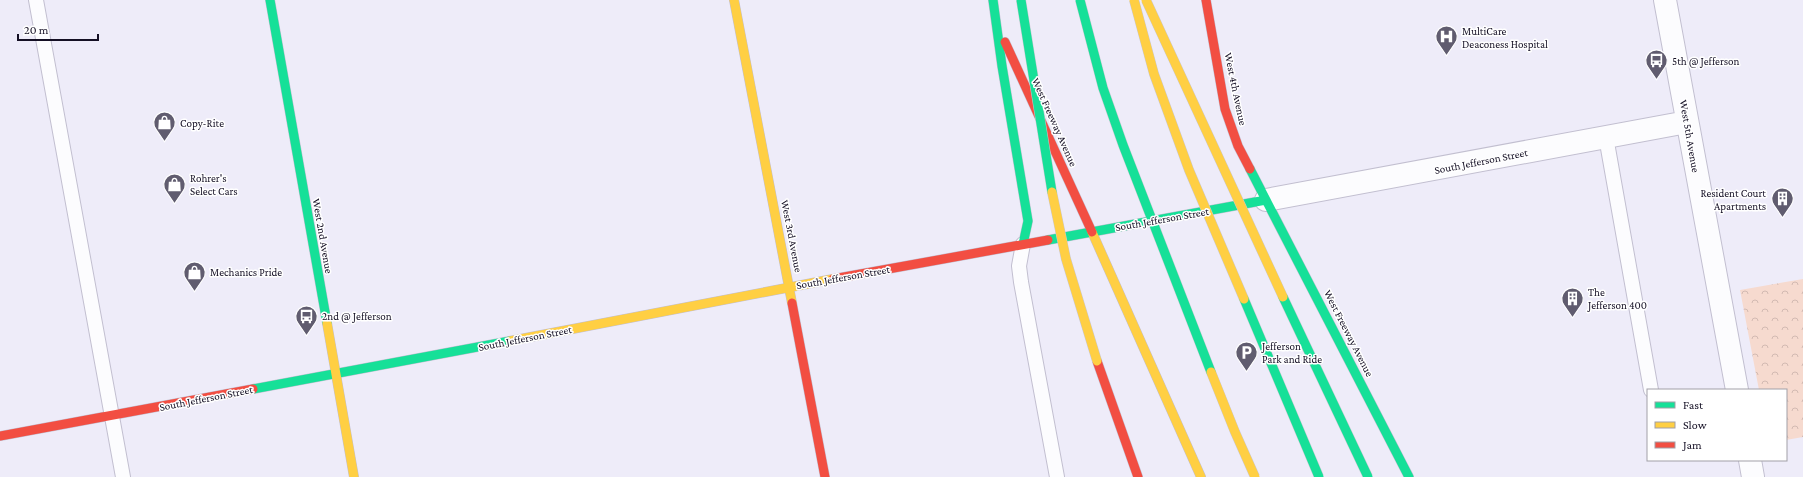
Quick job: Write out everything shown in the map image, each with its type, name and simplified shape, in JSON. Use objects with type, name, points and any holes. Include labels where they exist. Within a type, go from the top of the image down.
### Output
[{"type":"main road","name":"West 2nd Avenue","points":[[270,0],[354,477]]},
{"type":"main road","name":"West 3rd Avenue","points":[[734,0],[790,287],[825,477]]},
{"type":"main road","name":"West Freeway Avenue","points":[[993,0],[1002,66],[1027,209],[1028,221],[1023,244]]},
{"type":"main road","points":[[1022,0],[1056,217],[1066,259],[1097,361],[1138,477]]},
{"type":"main road","points":[[1080,0],[1103,88],[1123,145],[1235,432],[1255,477]]},
{"type":"main road","points":[[1134,0],[1154,74],[1189,170],[1320,477]]},
{"type":"main road","points":[[1146,0],[1263,255],[1368,477]]},
{"type":"main road","name":"West 4th Avenue","points":[[1206,0],[1231,130],[1247,165],[1266,200]]},
{"type":"main road","name":"West Freeway Avenue","points":[[997,23],[1201,477]]},
{"type":"main road","name":"South Jefferson Street","points":[[0,436],[790,287],[1266,200]]},
{"type":"main road","name":"West Freeway Avenue","points":[[1266,200],[1407,472]]},
{"type":"street","name":"West 5th Avenue","points":[[1665,0],[1737,389]]},
{"type":"street","name":"South Jefferson Street","points":[[1266,200],[1687,122]]},
{"type":"street","points":[[1750,461],[1753,477]]},
{"type":"lane","points":[[36,0],[123,477]]},
{"type":"lane","points":[[1606,137],[1651,389]]},
{"type":"lane","points":[[1023,244],[1019,266],[1021,282],[1057,477]]},
{"type":"green space","points":[[1803,279],[1803,437],[1787,440],[1787,389],[1759,389],[1740,290]]},
{"type":"traffic: fast","points":[[270,0],[327,323]]},
{"type":"traffic: fast","points":[[993,0],[1002,66],[1028,221],[1023,244]]},
{"type":"traffic: fast","points":[[1021,0],[1052,192]]},
{"type":"traffic: fast","points":[[1080,0],[1103,88],[1123,145],[1211,372]]},
{"type":"traffic: fast","points":[[1250,169],[1409,477]]},
{"type":"traffic: fast","points":[[1048,240],[1266,200]]},
{"type":"traffic: fast","points":[[1283,297],[1368,477]]},
{"type":"traffic: fast","points":[[1244,299],[1319,477]]},
{"type":"traffic: fast","points":[[253,389],[510,341]]},
{"type":"traffic: slow","points":[[734,0],[792,303]]},
{"type":"traffic: slow","points":[[1134,0],[1154,74],[1189,170],[1244,299]]},
{"type":"traffic: slow","points":[[1146,0],[1283,297]]},
{"type":"traffic: slow","points":[[1052,192],[1066,259],[1097,361]]},
{"type":"traffic: slow","points":[[1092,232],[1201,477]]},
{"type":"traffic: slow","points":[[510,341],[833,279]]},
{"type":"traffic: slow","points":[[327,323],[354,477]]},
{"type":"traffic: slow","points":[[1211,372],[1255,477]]},
{"type":"traffic: jam","points":[[1206,0],[1225,109],[1238,146],[1250,169]]},
{"type":"traffic: jam","points":[[1005,42],[1092,232]]},
{"type":"traffic: jam","points":[[833,279],[1048,240]]},
{"type":"traffic: jam","points":[[792,303],[825,477]]},
{"type":"traffic: jam","points":[[1097,361],[1138,477]]},
{"type":"traffic: jam","points":[[0,436],[253,389]]},
{"type":"place","name":"MultiCare Deaconess Hospital","points":[[1447,56]]},
{"type":"place","name":"5th @ Jefferson","points":[[1657,80]]},
{"type":"place","name":"Copy-Rite","points":[[164,142]]},
{"type":"place","name":"Rohrer's Select Cars","points":[[174,204]]},
{"type":"place","name":"Resident Court Apartments","points":[[1782,218]]},
{"type":"place","name":"Mechanics Pride","points":[[195,292]]},
{"type":"place","name":"The Jefferson 400","points":[[1572,318]]},
{"type":"place","name":"2nd @ Jefferson","points":[[306,336]]},
{"type":"place","name":"Jefferson Park and Ride","points":[[1247,372]]}]
